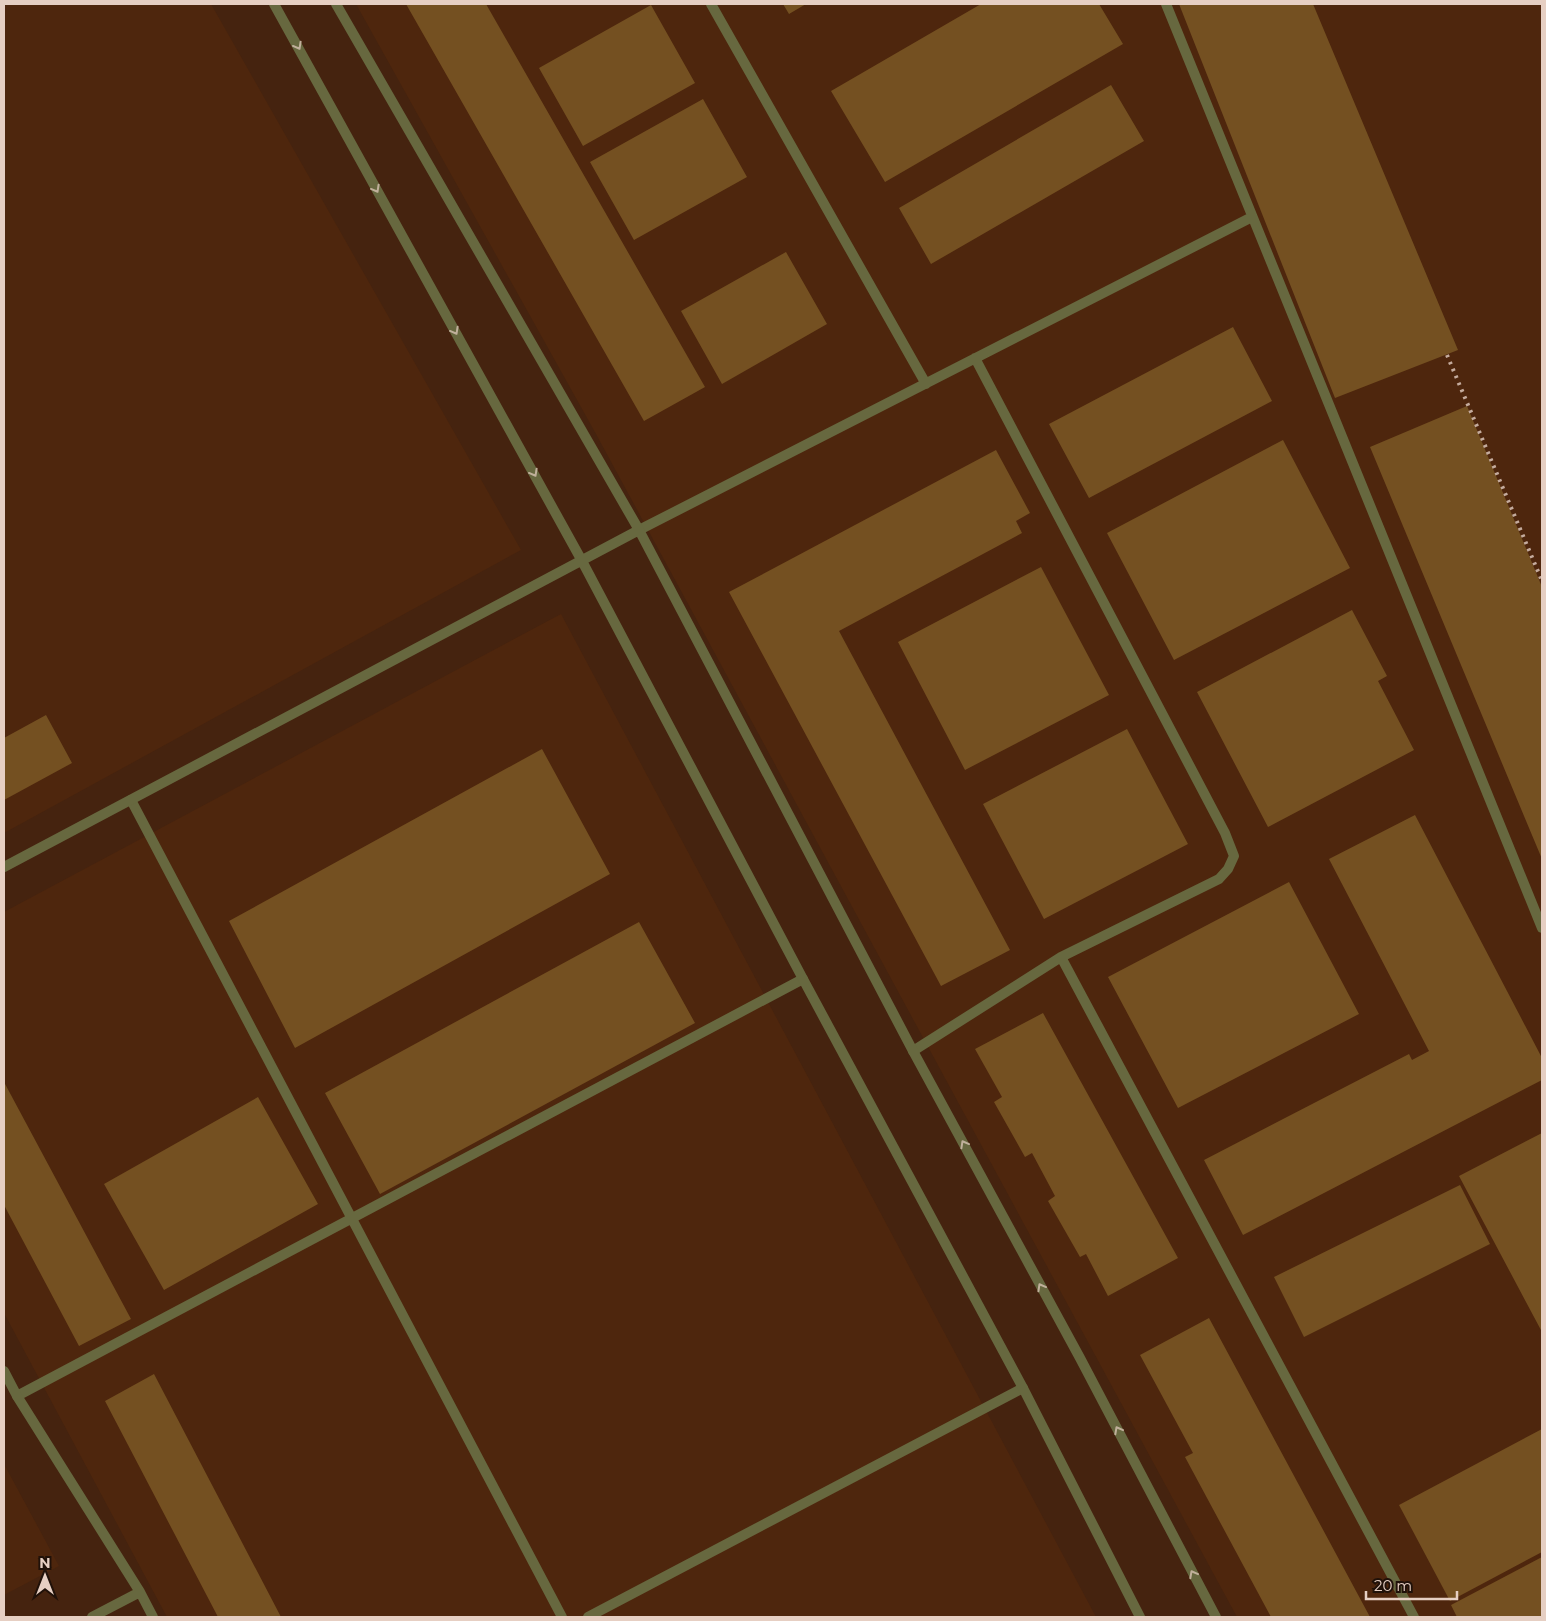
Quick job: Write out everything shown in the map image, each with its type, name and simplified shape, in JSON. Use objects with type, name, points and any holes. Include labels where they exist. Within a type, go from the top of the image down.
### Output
[{"type":"street","points":[[274,4],[582,561],[803,979],[1023,1388],[1140,1617]]},
{"type":"street","points":[[336,4],[639,530],[913,1051],[1084,1367],[1216,1617]]},
{"type":"street","points":[[711,4],[926,384]]},
{"type":"street","points":[[1166,4],[1542,928]]},
{"type":"street","points":[[4,868],[639,530],[1252,218]]},
{"type":"street","points":[[913,1051],[1062,957],[1219,879],[1228,869],[1234,856],[1225,833],[975,358]]},
{"type":"street","points":[[131,800],[562,1617]]},
{"type":"street","points":[[1062,957],[1414,1617]]},
{"type":"street","points":[[17,1396],[803,979]]},
{"type":"street","points":[[4,1371],[17,1396],[140,1592],[153,1617]]},
{"type":"street","points":[[588,1617],[1023,1388]]},
{"type":"street","points":[[92,1617],[140,1592]]},
{"type":"shaded area","points":[[4,4],[211,4],[521,550],[4,833]]},
{"type":"shaded area","points":[[356,4],[1542,4],[1542,1617],[1237,1617],[596,434]]},
{"type":"shaded area","points":[[561,614],[1096,1617],[167,1617],[4,1313],[4,912]]},
{"type":"shaded area","points":[[4,1464],[59,1566],[4,1595]]},
{"type":"building","points":[[406,4],[486,4],[705,387],[644,421]]},
{"type":"building","points":[[783,4],[806,4],[789,14]]},
{"type":"building","points":[[981,4],[1099,4],[1123,44],[885,182],[831,91]]},
{"type":"building","points":[[1179,4],[1313,4],[1458,350],[1335,398]]},
{"type":"building","points":[[651,5],[695,83],[583,146],[539,68]]},
{"type":"building","points":[[1111,85],[1144,141],[931,264],[899,208]]},
{"type":"building","points":[[703,99],[747,177],[634,240],[590,162]]},
{"type":"building","points":[[786,252],[827,324],[722,384],[681,311]]},
{"type":"building","points":[[1233,327],[1272,401],[1089,498],[1049,424]]},
{"type":"building","points":[[1467,406],[1542,587],[1542,859],[1370,447]]},
{"type":"building","points":[[1283,440],[1350,568],[1174,660],[1107,533]]},
{"type":"building","points":[[996,450],[1030,513],[1016,521],[1022,533],[839,631],[1010,950],[941,986],[729,592]]},
{"type":"building","points":[[1041,567],[1109,695],[965,770],[898,642]]},
{"type":"building","points":[[1352,610],[1387,676],[1378,681],[1414,750],[1268,827],[1197,692]]},
{"type":"building","points":[[46,715],[72,763],[4,800],[4,738]]},
{"type":"building","points":[[1127,729],[1188,844],[1044,919],[983,804]]},
{"type":"building","points":[[542,749],[610,874],[295,1048],[229,921]]},
{"type":"building","points":[[1415,815],[1542,1058],[1542,1080],[1243,1235],[1204,1160],[1409,1054],[1412,1060],[1429,1051],[1329,859]]},
{"type":"building","points":[[1289,882],[1359,1014],[1178,1108],[1108,977]]},
{"type":"building","points":[[639,922],[695,1023],[380,1194],[325,1093]]},
{"type":"building","points":[[1043,1013],[1178,1258],[1108,1296],[1086,1254],[1080,1257],[1048,1201],[1055,1196],[1032,1153],[1025,1157],[994,1102],[1002,1097],[975,1049]]},
{"type":"building","points":[[4,1082],[131,1319],[79,1346],[4,1205]]},
{"type":"building","points":[[258,1097],[318,1204],[164,1290],[104,1184]]},
{"type":"building","points":[[1542,1133],[1542,1332],[1459,1176]]},
{"type":"building","points":[[1460,1185],[1490,1244],[1304,1337],[1274,1277]]},
{"type":"building","points":[[1209,1318],[1370,1617],[1271,1617],[1185,1457],[1193,1453],[1140,1355]]},
{"type":"building","points":[[154,1374],[281,1617],[218,1617],[105,1401]]},
{"type":"building","points":[[1542,1429],[1542,1552],[1450,1601],[1399,1505]]},
{"type":"building","points":[[1542,1557],[1542,1617],[1457,1617],[1451,1605]]},
{"type":"railway","points":[[1447,355],[1542,581]]}]
